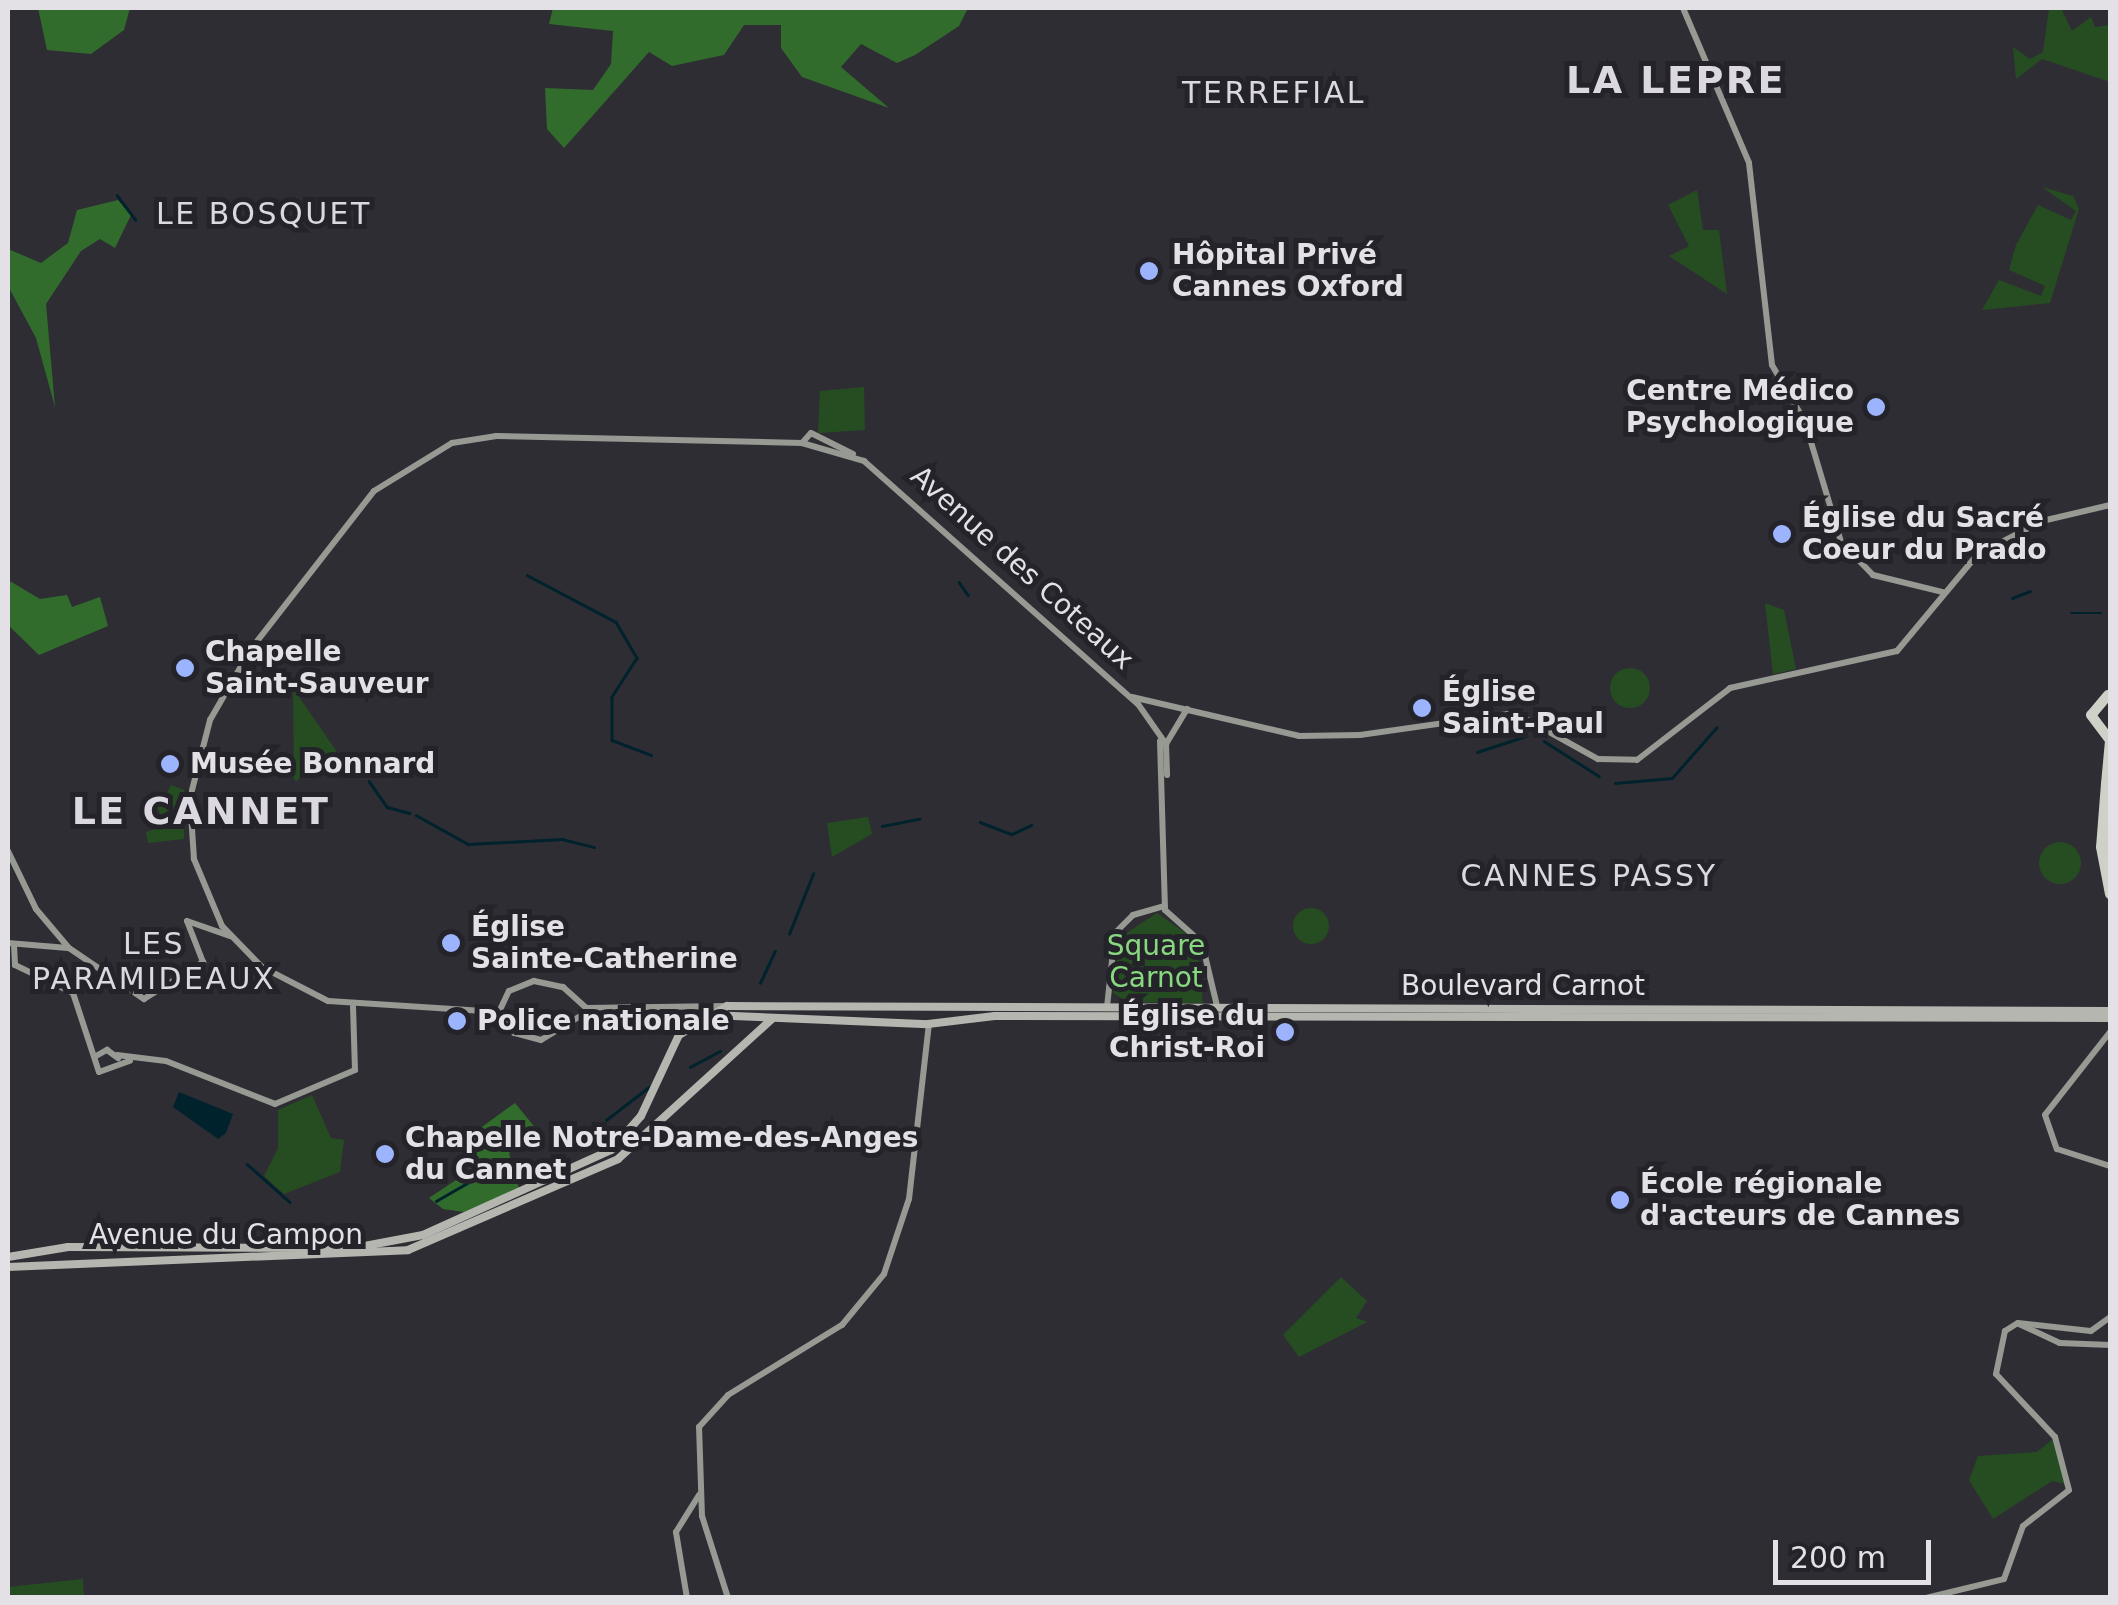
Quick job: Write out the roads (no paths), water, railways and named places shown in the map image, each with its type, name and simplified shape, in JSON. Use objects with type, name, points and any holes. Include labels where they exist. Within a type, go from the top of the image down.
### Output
[{"type":"highway","points":[[2108,695],[2091,715],[2110,741],[2100,846],[2110,891]]},
{"type":"main road","points":[[1683,8],[1749,163],[1772,365],[1805,422],[1841,542],[1874,575],[1944,592]]},
{"type":"main road","name":"Avenue des Coteaux","points":[[230,936],[196,866],[191,789],[210,720],[280,606],[398,471],[452,443],[522,436],[802,443],[864,461]]},
{"type":"main road","points":[[802,443],[814,436]]},
{"type":"main road","points":[[814,436],[814,446]]},
{"type":"main road","name":"Avenue des Coteaux","points":[[814,436],[864,461],[1144,711],[1166,744],[1164,906]]},
{"type":"main road","points":[[1360,735],[1415,731],[1514,713],[1598,759],[1637,760],[1730,688],[1897,651],[1944,592],[2004,538],[2110,504]]},
{"type":"main road","points":[[1131,696],[1299,736],[1415,731]]},
{"type":"main road","points":[[1144,711],[1152,701]]},
{"type":"main road","points":[[1158,736],[1166,744],[1187,709]]},
{"type":"main road","name":"Avenue des Coteaux","points":[[1151,721],[1166,756]]},
{"type":"main road","points":[[1375,736],[1378,746]]},
{"type":"main road","points":[[8,851],[36,910],[69,948],[144,999],[204,962],[187,920],[230,936],[281,980],[353,1007],[500,1012]]},
{"type":"main road","points":[[1102,1006],[1115,933],[1133,915],[1164,906],[1202,943],[1217,1006]]},
{"type":"main road","points":[[69,948],[11,944],[15,966],[71,990],[102,1074],[134,1060]]},
{"type":"main road","points":[[500,1012],[524,983],[557,984],[586,1008],[727,1006],[776,1017],[933,1022]]},
{"type":"main road","points":[[572,997],[574,1022]]},
{"type":"main road","points":[[710,1014],[727,1006]]},
{"type":"main road","name":"Boulevard Carnot","points":[[922,1008],[1217,1006],[2110,1017]]},
{"type":"main road","points":[[95,1056],[166,1061],[276,1104],[355,1070],[353,1007]]},
{"type":"main road","points":[[500,1012],[508,1029],[534,1040],[582,1015],[922,1008],[920,1020]]},
{"type":"main road","points":[[728,1598],[702,1516],[695,1444],[708,1413],[842,1325],[894,1256],[924,1110],[935,1008]]},
{"type":"main road","name":"Avenue du Campon","points":[[738,1042],[748,1011]]},
{"type":"main road","name":"Avenue du Campon","points":[[8,1256],[68,1247],[354,1248],[423,1234],[611,1150],[641,1116],[679,1035],[710,1014]]},
{"type":"main road","name":"Avenue du Campon","points":[[8,1268],[68,1258],[353,1258],[408,1250],[631,1151],[738,1042],[776,1017]]},
{"type":"main road","name":"Boulevard Carnot","points":[[933,1022],[2110,1017]]},
{"type":"main road","points":[[2110,1032],[2051,1103],[2046,1128],[2057,1148],[2110,1166]]},
{"type":"main road","points":[[117,1055],[118,1067]]},
{"type":"main road","points":[[2018,1323],[2091,1331],[2110,1317]]},
{"type":"main road","points":[[2018,1323],[2060,1344],[2110,1346]]},
{"type":"main road","points":[[1926,1598],[2004,1579],[2023,1526],[2069,1490],[2055,1437],[1996,1374],[1997,1347],[2018,1323]]},
{"type":"main road","points":[[687,1598],[675,1545],[680,1514],[699,1494]]},
{"type":"main road","points":[[692,1505],[702,1516]]},
{"type":"water","points":[[179,1092],[233,1114],[226,1133],[218,1139],[173,1107]]},
{"type":"waterway","points":[[117,195],[136,220]]},
{"type":"waterway","points":[[527,575],[616,622],[637,658],[612,697],[612,740],[651,755]]},
{"type":"waterway","points":[[959,582],[968,595]]},
{"type":"waterway","points":[[2012,598],[2030,591]]},
{"type":"waterway","points":[[2071,613],[2101,613]]},
{"type":"waterway","points":[[1615,783],[1672,778],[1716,728]]},
{"type":"waterway","points":[[1477,752],[1526,736]]},
{"type":"waterway","points":[[1544,741],[1599,776]]},
{"type":"waterway","points":[[369,781],[387,807],[409,813]]},
{"type":"waterway","points":[[416,815],[468,844],[562,839],[594,847]]},
{"type":"waterway","points":[[882,826],[919,819]]},
{"type":"waterway","points":[[980,822],[1012,834],[1031,825]]},
{"type":"waterway","points":[[789,934],[813,874]]},
{"type":"waterway","points":[[760,983],[775,951]]},
{"type":"waterway","points":[[690,1067],[720,1051]]},
{"type":"waterway","points":[[606,1120],[649,1087]]},
{"type":"waterway","points":[[436,1201],[509,1159]]},
{"type":"waterway","points":[[247,1164],[290,1202]]},
{"type":"place","name":"Hôpital Privé Cannes Oxford","points":[[1149,271]]},
{"type":"place","name":"Centre Médico Psychologique","points":[[1876,407]]},
{"type":"place","name":"Église du Sacré Coeur du Prado","points":[[1782,534]]},
{"type":"place","name":"Chapelle Saint-Sauveur","points":[[185,668]]},
{"type":"place","name":"Église Saint-Paul","points":[[1422,708]]},
{"type":"place","name":"Musée Bonnard","points":[[170,764]]},
{"type":"place","name":"Église Sainte-Catherine","points":[[451,943]]},
{"type":"place","name":"Police nationale","points":[[457,1021]]},
{"type":"place","name":"Église du Christ-Roi","points":[[1285,1032]]},
{"type":"place","name":"Chapelle Notre-Dame-des-Anges du Cannet","points":[[385,1154]]},
{"type":"place","name":"École régionale d'acteurs de Cannes","points":[[1620,1200]]},
{"type":"district","name":"LA LEPRE","points":[[1676,81]]},
{"type":"district","name":"TERREFIAL","points":[[1274,93]]},
{"type":"district","name":"LE BOSQUET","points":[[264,214]]},
{"type":"district","name":"LE CANNET","points":[[201,812]]},
{"type":"district","name":"CANNES PASSY","points":[[1589,876]]},
{"type":"district","name":"LES PARAMIDEAUX","points":[[154,961]]},
{"type":"park label","name":"Square Carnot","points":[[1156,962]]}]
